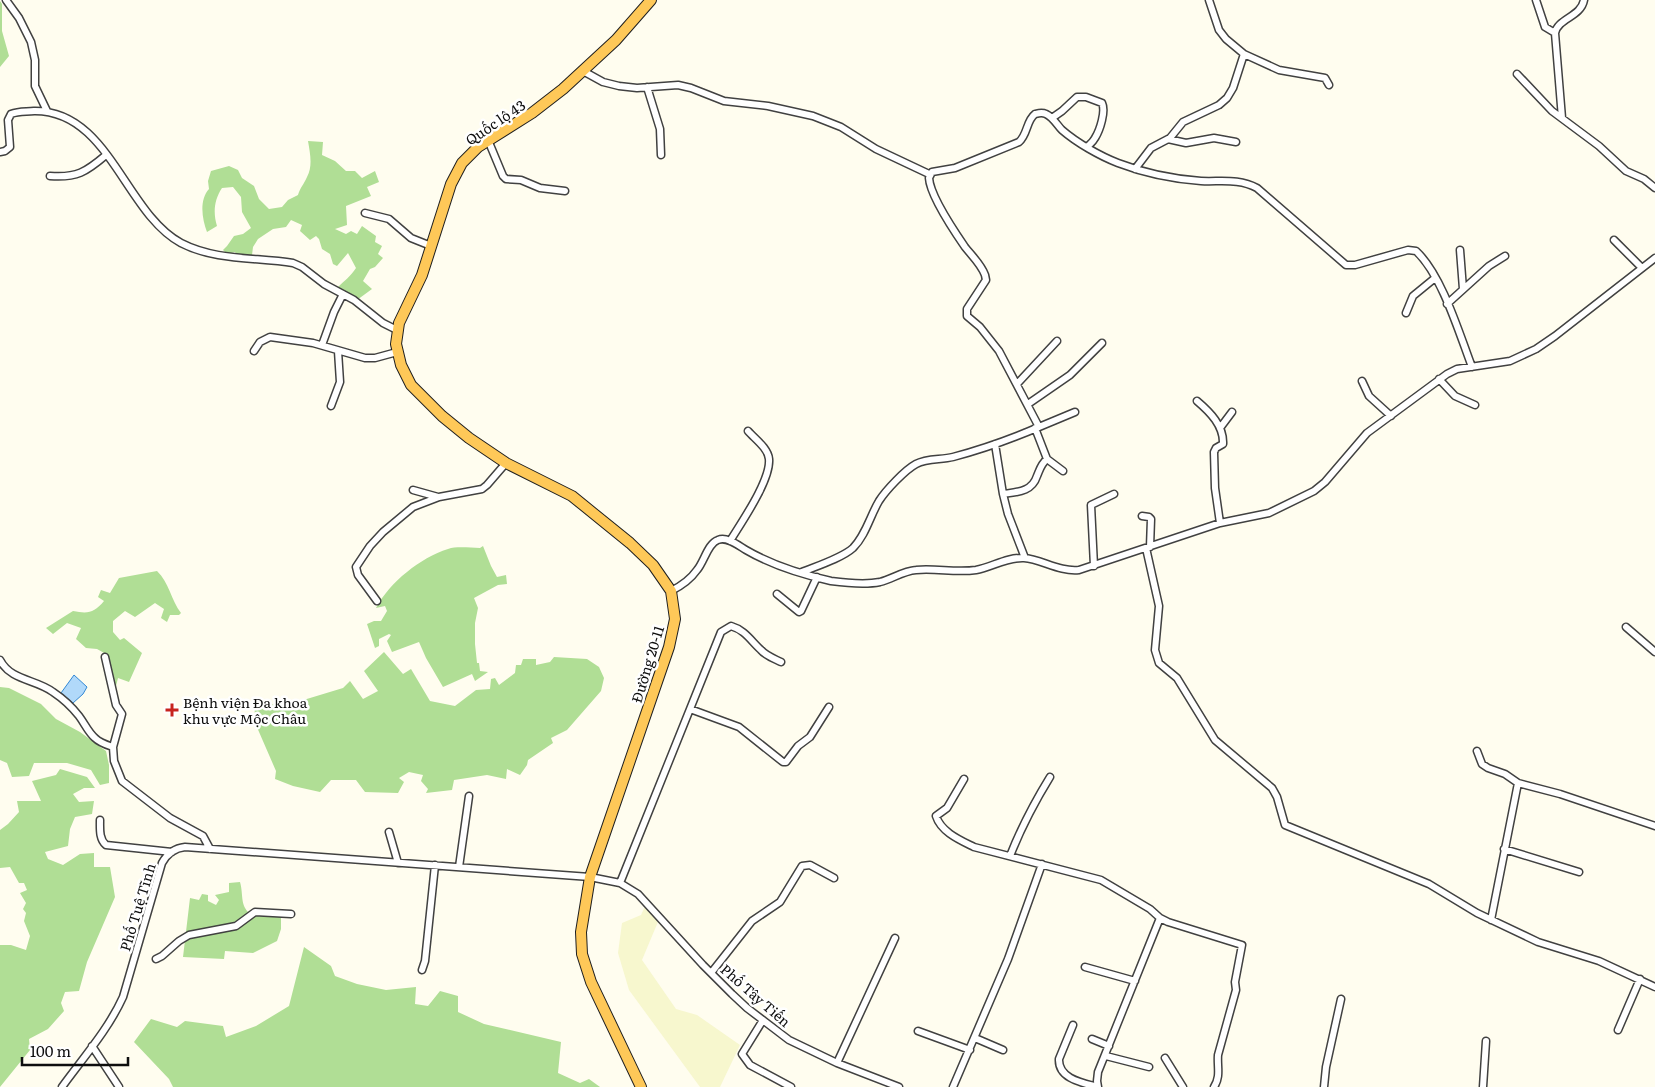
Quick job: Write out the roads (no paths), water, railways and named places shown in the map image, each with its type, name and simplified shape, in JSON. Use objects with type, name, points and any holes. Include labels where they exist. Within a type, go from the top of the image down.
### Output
[{"type":"highway","name":"Quốc lộ 43","points":[[397,330],[422,275],[456,172],[470,154],[488,140],[532,113],[583,71],[616,40],[651,0]]},
{"type":"highway","name":"Đường 20-11","points":[[397,330],[396,344],[401,365],[411,385],[418,393],[454,426],[506,463],[564,491],[579,501],[636,548],[653,565],[671,591],[675,620],[669,647],[590,877],[580,932],[586,969],[641,1087]]},
{"type":"street","points":[[6,0],[19,18],[32,42],[35,60],[35,86],[47,111]]},
{"type":"street","points":[[1209,0],[1219,30],[1226,39],[1244,54],[1279,70],[1325,78],[1329,85]]},
{"type":"street","points":[[1536,0],[1545,28],[1555,33]]},
{"type":"street","points":[[1562,118],[1555,33],[1557,28],[1578,13],[1583,6],[1584,0]]},
{"type":"street","points":[[1135,169],[1151,148],[1168,139],[1183,122],[1219,105],[1227,98],[1233,88],[1244,54]]},
{"type":"street","points":[[583,71],[603,82],[619,86],[678,85],[724,101],[768,106],[812,116],[841,127],[876,149],[929,174]]},
{"type":"street","points":[[1517,74],[1552,111],[1598,146],[1626,171],[1644,179],[1655,188]]},
{"type":"street","points":[[647,87],[660,128],[661,155]]},
{"type":"street","points":[[1052,118],[1077,97],[1086,97],[1102,103],[1104,108],[1098,132],[1094,141],[1087,147]]},
{"type":"street","points":[[0,152],[6,152],[10,147],[8,120],[11,114],[47,111],[64,116],[81,127],[118,168],[153,220],[180,242],[201,251],[238,259],[261,259],[293,263],[302,267],[324,284],[364,307],[384,323],[397,330]]},
{"type":"street","points":[[929,174],[936,170],[954,168],[1019,142],[1025,134],[1030,119],[1035,114],[1045,113],[1062,129],[1087,147],[1104,157],[1135,169],[1191,180],[1248,183],[1257,188],[1290,216],[1343,264],[1349,266],[1412,250],[1421,256],[1435,278],[1447,304],[1472,367]]},
{"type":"street","points":[[1168,139],[1186,143],[1214,138],[1236,142]]},
{"type":"street","points":[[488,140],[506,179],[521,180],[540,188],[565,191]]},
{"type":"street","points":[[50,176],[66,177],[80,173],[106,155]]},
{"type":"street","points":[[929,174],[929,184],[935,199],[964,245],[986,275],[986,280],[966,313],[995,344],[1028,404],[1048,459],[1063,472]]},
{"type":"street","points":[[365,213],[389,218],[411,238],[431,246]]},
{"type":"street","points":[[1614,240],[1642,268]]},
{"type":"street","points":[[1460,250],[1463,289]]},
{"type":"street","points":[[1447,304],[1489,266],[1504,256]]},
{"type":"street","points":[[671,591],[682,586],[698,570],[712,545],[718,540],[724,539],[765,560],[817,577],[843,582],[881,582],[914,570],[964,571],[991,567],[1011,559],[1025,558],[1067,570],[1079,570],[1220,523],[1269,513],[1314,491],[1330,477],[1359,441],[1439,379],[1453,370],[1510,361],[1536,349],[1655,258]]},
{"type":"street","points":[[1406,313],[1413,296],[1435,278]]},
{"type":"street","points":[[322,345],[343,294]]},
{"type":"street","points":[[254,350],[260,342],[270,337],[322,345],[370,359],[397,352]]},
{"type":"street","points":[[1017,384],[1057,341]]},
{"type":"street","points":[[1028,404],[1070,375],[1102,343]]},
{"type":"street","points":[[331,406],[339,387],[338,351]]},
{"type":"street","points":[[1439,379],[1455,396],[1476,405]]},
{"type":"street","points":[[1362,381],[1369,396],[1391,416]]},
{"type":"street","points":[[1197,401],[1213,417],[1220,428],[1224,442],[1214,452],[1215,488],[1220,523]]},
{"type":"street","points":[[802,572],[852,548],[860,540],[880,500],[915,464],[924,460],[951,458],[995,444],[1075,412]]},
{"type":"street","points":[[1220,428],[1232,412]]},
{"type":"street","points":[[730,541],[755,499],[768,467],[769,459],[767,453],[748,431]]},
{"type":"street","points":[[995,444],[1003,494],[1011,522],[1025,558]]},
{"type":"street","points":[[1003,494],[1032,486],[1041,465],[1048,459]]},
{"type":"street","points":[[377,601],[358,574],[356,567],[370,546],[413,507],[439,497],[482,489],[506,463]]},
{"type":"street","points":[[413,490],[439,497]]},
{"type":"street","points":[[1094,566],[1090,505],[1114,494]]},
{"type":"street","points":[[1142,516],[1149,517],[1151,520],[1148,547],[1159,606],[1156,645],[1157,659],[1182,684],[1215,740],[1272,788],[1277,797],[1285,826],[1429,884],[1491,920],[1538,942],[1599,962],[1655,986]]},
{"type":"street","points":[[777,594],[799,612],[817,577]]},
{"type":"street","points":[[389,832],[398,863],[590,877],[620,883],[721,632],[731,626],[736,627],[748,635],[764,654],[781,662]]},
{"type":"street","points":[[1626,628],[1655,652]]},
{"type":"street","points":[[105,657],[116,705],[122,714],[113,747],[114,761],[122,781],[170,818],[203,836],[210,849]]},
{"type":"street","points":[[0,660],[9,672],[53,692],[78,716],[94,738],[113,747]]},
{"type":"street","points":[[690,709],[739,727],[783,762],[786,762],[798,746],[810,737],[830,707]]},
{"type":"street","points":[[1477,751],[1482,764],[1505,774],[1518,783],[1560,794],[1655,826]]},
{"type":"street","points":[[1010,856],[1032,805],[1050,777]]},
{"type":"street","points":[[964,779],[947,808],[936,816],[940,826],[959,840],[974,847],[1101,880],[1150,909],[1160,918],[1175,925],[1242,945],[1235,982],[1236,990],[1218,1055],[1219,1078],[1214,1087]]},
{"type":"street","points":[[1491,920],[1518,783]]},
{"type":"street","points":[[459,867],[468,796]]},
{"type":"street","points":[[100,820],[102,842],[106,845],[172,852]]},
{"type":"street","name":"Phố Tuệ Tĩnh","points":[[62,1087],[114,1016],[123,997],[162,864],[165,858],[178,848],[398,863]]},
{"type":"street","points":[[1504,849],[1579,872]]},
{"type":"street","points":[[953,1087],[1008,959],[1042,864]]},
{"type":"street","points":[[711,973],[752,921],[780,902],[802,866],[810,865],[834,878]]},
{"type":"street","points":[[422,970],[425,961],[435,866]]},
{"type":"street","name":"Phố Tây Tiến","points":[[620,883],[638,894],[711,973],[747,1008],[788,1040],[837,1063],[899,1087]]},
{"type":"street","points":[[156,959],[189,935],[236,926],[255,912],[291,914]]},
{"type":"street","points":[[1074,1025],[1058,1059],[1058,1065],[1070,1078],[1098,1087],[1098,1072],[1160,918]]},
{"type":"street","points":[[837,1063],[895,938]]},
{"type":"street","points":[[1086,967],[1134,981]]},
{"type":"street","points":[[1618,1030],[1640,979]]},
{"type":"street","points":[[1324,1087],[1326,1067],[1341,999]]},
{"type":"street","points":[[762,1020],[742,1054],[750,1065],[790,1087]]},
{"type":"street","points":[[918,1031],[970,1050]]},
{"type":"street","points":[[975,1038],[1003,1050]]},
{"type":"street","points":[[1092,1040],[1109,1046]]},
{"type":"street","points":[[1483,1087],[1486,1041]]},
{"type":"street","points":[[92,1046],[119,1087]]},
{"type":"street","points":[[1106,1056],[1149,1067]]},
{"type":"street","points":[[1165,1058],[1183,1087]]},
{"type":"water","points":[[74,675],[87,687],[83,694],[73,703],[61,693]]},
{"type":"place","name":"Bệnh viện Đa khoa khu vực Mộc Châu","points":[[172,710]]}]
